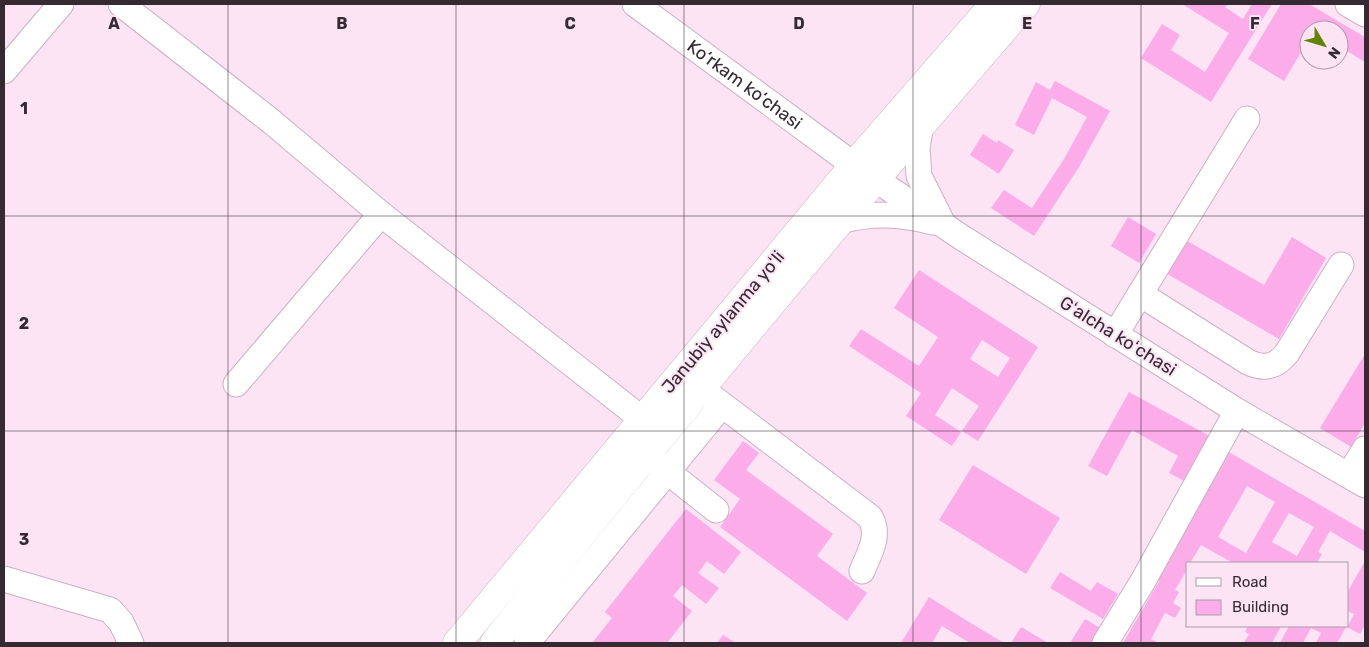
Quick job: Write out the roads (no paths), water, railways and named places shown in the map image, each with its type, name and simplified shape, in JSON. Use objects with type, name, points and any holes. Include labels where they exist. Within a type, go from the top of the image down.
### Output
[{"type":"highway","name":"Janubiy aylanma yoʻli","points":[[457,643],[642,419],[865,172],[994,4]]},
{"type":"highway","name":"Janubiy aylanma yoʻli","points":[[494,643],[530,626],[596,516],[700,388],[840,222],[865,172],[921,124],[1026,4]]},
{"type":"street","points":[[4,71],[61,4]]},
{"type":"street","points":[[121,4],[272,122],[380,214],[642,419]]},
{"type":"street","name":"Ko‘rkam ko‘chasi","points":[[635,4],[865,172]]},
{"type":"street","points":[[1115,335],[1247,119]]},
{"type":"street","points":[[921,124],[917,148],[919,176],[943,225]]},
{"type":"street","name":"Gʻalcha koʻchasi","points":[[865,172],[943,225],[1115,335],[1237,411],[1357,480]]},
{"type":"street","points":[[236,384],[380,214]]},
{"type":"street","points":[[840,222],[861,215],[884,215],[915,218],[943,225]]},
{"type":"street","points":[[1140,294],[1248,362],[1262,368],[1275,365],[1287,353],[1341,264]]},
{"type":"street","points":[[700,388],[870,516],[873,522],[874,538],[862,571]]},
{"type":"street","points":[[530,626],[616,534],[722,405]]},
{"type":"street","points":[[1105,643],[1143,581],[1237,411]]},
{"type":"street","points":[[1357,480],[1365,449]]},
{"type":"street","points":[[646,454],[716,510]]},
{"type":"street","points":[[596,516],[616,534]]},
{"type":"street","points":[[4,579],[110,610],[121,622],[131,643]]}]
